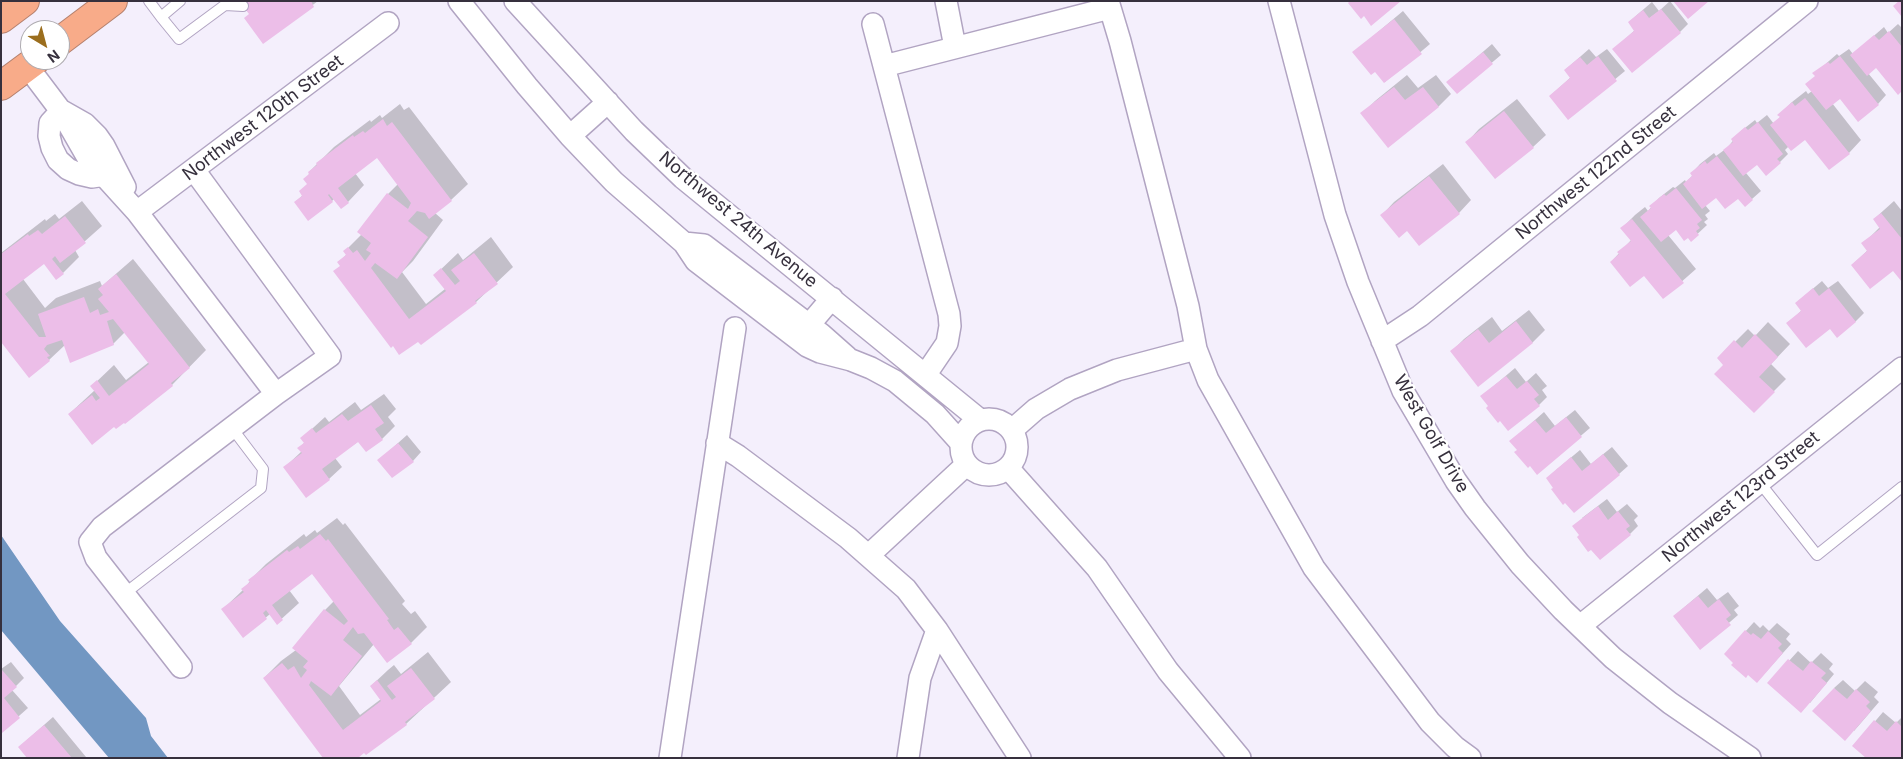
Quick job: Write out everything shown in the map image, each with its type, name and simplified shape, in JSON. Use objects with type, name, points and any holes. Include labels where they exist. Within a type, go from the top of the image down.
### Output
[{"type":"highway","points":[[1,19],[25,1]]},
{"type":"highway","points":[[70,33],[113,1]]},
{"type":"highway","points":[[1,86],[23,70]]},
{"type":"street","name":"Northwest 24th Avenue","points":[[460,1],[527,86],[570,136],[614,182],[684,243],[696,261],[796,339],[820,352],[851,360],[882,374],[908,390],[935,414],[960,443]]},
{"type":"street","name":"Northwest 24th Avenue","points":[[515,1],[608,102],[683,178],[926,374],[980,420]]},
{"type":"street","points":[[946,1],[955,47]]},
{"type":"street","name":"West Golf Drive","points":[[1279,1],[1335,215],[1358,282],[1382,341],[1418,418],[1475,508],[1520,564],[1580,626],[1613,658],[1670,703],[1750,758]]},
{"type":"street","name":"Northwest 122nd Street","points":[[1382,341],[1420,316],[1807,1]]},
{"type":"street","points":[[884,66],[1109,5],[1120,41],[1188,306],[1196,349],[1200,363],[1218,401],[1314,568],[1430,722],[1455,747],[1470,758]]},
{"type":"street","name":"Northwest 120th Street","points":[[137,212],[388,23]]},
{"type":"street","points":[[873,24],[949,314],[950,326],[947,343],[926,374]]},
{"type":"street","points":[[36,70],[61,111],[85,124],[97,136],[104,146],[137,212]]},
{"type":"street","points":[[570,136],[608,102]]},
{"type":"street","points":[[61,111],[50,123],[49,136],[58,160],[68,169],[79,174],[92,177],[105,176],[137,212],[276,394]]},
{"type":"street","points":[[182,667],[96,558],[90,542],[102,528],[276,394],[330,356],[194,170]]},
{"type":"street","name":"Northwest 24th Avenue","points":[[684,243],[704,245],[809,325],[851,360]]},
{"type":"street","points":[[809,325],[832,298]]},
{"type":"street","points":[[670,758],[735,328]]},
{"type":"street","points":[[1012,430],[1036,409],[1070,389],[1118,370],[1196,349]]},
{"type":"street","name":"Northwest 123rd Street","points":[[1580,626],[1902,368]]},
{"type":"street","points":[[989,418],[998,420],[1012,430],[1018,446],[1014,462],[1008,468],[991,476],[982,475],[966,465],[960,443],[968,429],[980,420],[989,418]]},
{"type":"street","points":[[717,443],[738,456],[869,555],[906,589],[937,630],[1020,758]]},
{"type":"street","points":[[869,555],[966,465]]},
{"type":"street","points":[[1008,468],[1087,557],[1168,671],[1240,758]]},
{"type":"street","points":[[908,758],[920,678],[937,630]]},
{"type":"lane","points":[[149,1],[179,39],[226,3],[243,6]]},
{"type":"lane","points":[[161,17],[180,1]]},
{"type":"lane","points":[[124,594],[261,488],[263,469],[232,428]]},
{"type":"lane","points":[[1760,483],[1818,554],[1902,487]]},
{"type":"water","points":[[1,535],[60,621],[146,718],[151,736],[168,758],[109,758],[1,630]]},
{"type":"building","points":[[239,1],[311,1],[314,7],[263,44],[244,18],[249,14]]},
{"type":"building","points":[[1350,1],[1401,1],[1371,26],[1364,16],[1361,19],[1348,3]]},
{"type":"building","points":[[1673,1],[1709,1],[1688,19]]},
{"type":"building","points":[[1902,1],[1902,17],[1893,6]]},
{"type":"building","points":[[1661,9],[1681,33],[1632,73],[1612,49],[1634,31],[1628,22],[1643,10],[1649,18]]},
{"type":"building","points":[[1394,19],[1422,54],[1384,83],[1375,72],[1371,75],[1352,52]]},
{"type":"building","points":[[1889,31],[1902,47],[1902,91],[1898,95],[1876,68],[1867,76],[1850,55],[1874,35],[1879,40]]},
{"type":"building","points":[[1483,52],[1493,64],[1457,94],[1446,82]]},
{"type":"building","points":[[1598,56],[1617,81],[1568,120],[1549,96],[1570,78],[1564,70],[1580,57],[1587,65]]},
{"type":"building","points":[[1840,56],[1879,105],[1858,122],[1840,99],[1826,110],[1805,84],[1815,76],[1812,73],[1828,62],[1830,64]]},
{"type":"building","points":[[1394,87],[1405,100],[1423,87],[1439,107],[1388,148],[1360,113]]},
{"type":"building","points":[[1805,98],[1850,154],[1829,170],[1805,140],[1791,151],[1770,125],[1780,117],[1777,115],[1792,102],[1795,106]]},
{"type":"building","points":[[1504,111],[1534,148],[1495,179],[1465,142]]},
{"type":"building","points":[[383,119],[387,126],[392,122],[452,201],[429,219],[425,213],[417,211],[408,221],[428,237],[397,279],[375,263],[371,268],[409,319],[446,291],[433,275],[441,268],[455,285],[460,281],[451,270],[474,253],[498,284],[475,301],[477,303],[421,345],[418,342],[399,355],[393,346],[391,348],[333,271],[340,266],[337,262],[346,255],[343,251],[348,247],[353,253],[357,250],[365,261],[371,253],[366,250],[371,243],[357,232],[387,193],[408,209],[411,203],[377,158],[338,188],[349,203],[341,209],[329,194],[333,202],[308,221],[294,202],[302,196],[299,191],[307,184],[303,179],[317,165],[316,163],[353,135],[354,137],[363,131],[365,133]]},
{"type":"building","points":[[1758,122],[1783,154],[1777,159],[1781,163],[1766,176],[1757,165],[1743,176],[1723,150],[1733,142],[1731,139],[1745,127],[1748,130]]},
{"type":"building","points":[[1717,156],[1753,200],[1745,207],[1738,199],[1725,209],[1716,198],[1702,209],[1683,184],[1692,176],[1690,173],[1705,161],[1707,164]]},
{"type":"building","points":[[1429,176],[1460,214],[1419,246],[1407,231],[1399,238],[1380,215]]},
{"type":"building","points":[[1676,188],[1702,220],[1697,224],[1700,228],[1696,231],[1699,235],[1691,242],[1688,238],[1684,241],[1676,230],[1661,242],[1640,217],[1651,208],[1649,206],[1664,194],[1666,196]]},
{"type":"building","points":[[1881,213],[1902,239],[1902,282],[1893,271],[1870,289],[1851,265],[1867,251],[1861,243],[1880,229],[1873,219]]},
{"type":"building","points":[[65,216],[86,243],[60,263],[55,256],[52,259],[64,274],[56,280],[44,264],[5,294],[39,337],[46,337],[38,314],[84,297],[90,313],[98,309],[100,315],[109,312],[98,299],[103,295],[98,289],[116,274],[190,368],[171,383],[173,386],[125,424],[116,429],[114,427],[92,445],[68,414],[92,395],[96,401],[100,398],[90,386],[97,380],[109,396],[149,364],[113,319],[107,321],[114,345],[70,363],[62,340],[47,345],[44,349],[50,356],[47,357],[50,361],[29,378],[1,342],[1,254],[28,234],[29,236],[38,230],[42,234]]},
{"type":"building","points":[[1632,219],[1684,283],[1663,299],[1644,276],[1630,287],[1610,262],[1619,254],[1617,252],[1631,241],[1620,228]]},
{"type":"building","points":[[1813,288],[1819,296],[1829,288],[1856,322],[1837,338],[1830,329],[1806,348],[1786,323],[1801,311],[1795,303]]},
{"type":"building","points":[[1516,321],[1533,343],[1478,387],[1450,351],[1478,329],[1489,343]]},
{"type":"building","points":[[1755,334],[1778,357],[1759,377],[1775,392],[1754,413],[1714,374],[1723,365],[1717,358],[1734,340],[1742,348]]},
{"type":"building","points":[[1506,376],[1517,389],[1527,381],[1539,395],[1534,399],[1540,406],[1508,431],[1500,421],[1498,423],[1486,408],[1488,406],[1480,396]]},
{"type":"building","points":[[371,405],[384,423],[375,429],[383,440],[366,452],[358,442],[322,469],[330,480],[306,498],[283,467],[302,453],[297,448],[304,443],[300,438],[312,428],[316,433],[342,414],[348,421]]},
{"type":"building","points":[[1566,417],[1582,437],[1537,475],[1514,452],[1517,450],[1509,441],[1535,420],[1546,433]]},
{"type":"building","points":[[398,443],[414,462],[392,478],[377,460]]},
{"type":"building","points":[[1603,454],[1620,475],[1574,513],[1565,503],[1563,505],[1551,489],[1553,488],[1546,478],[1571,457],[1582,471]]},
{"type":"building","points":[[1598,506],[1608,520],[1618,511],[1630,526],[1626,529],[1631,535],[1600,560],[1591,550],[1588,552],[1577,537],[1579,535],[1572,526]]},
{"type":"building","points":[[320,534],[326,541],[328,539],[389,619],[387,620],[394,630],[398,627],[412,644],[387,663],[364,633],[358,634],[353,627],[343,640],[362,656],[331,696],[311,681],[309,685],[343,730],[381,701],[370,686],[377,680],[392,700],[396,697],[387,686],[411,668],[435,699],[405,722],[407,725],[366,755],[364,753],[358,758],[323,758],[263,678],[282,663],[288,670],[294,666],[301,678],[307,670],[303,667],[308,661],[292,648],[324,609],[344,625],[348,621],[312,574],[272,605],[283,620],[277,625],[266,610],[263,613],[267,619],[243,638],[221,609],[244,592],[241,589],[250,582],[248,580],[287,550],[289,552],[298,546],[300,549]]},
{"type":"building","points":[[1698,596],[1708,608],[1719,599],[1731,615],[1726,619],[1731,625],[1700,650],[1673,616]]},
{"type":"building","points":[[1745,630],[1761,639],[1768,631],[1782,644],[1778,648],[1783,653],[1757,683],[1748,675],[1746,678],[1731,665],[1733,663],[1724,654]]},
{"type":"building","points":[[1788,659],[1803,671],[1811,661],[1826,673],[1821,678],[1827,683],[1801,713],[1767,683]]},
{"type":"building","points":[[1,669],[17,687],[4,698],[20,718],[2,733]]},
{"type":"building","points":[[1834,688],[1847,699],[1856,689],[1870,702],[1866,706],[1871,711],[1845,741],[1812,711]]},
{"type":"building","points":[[1874,720],[1887,731],[1896,721],[1902,727],[1902,755],[1900,758],[1866,758],[1852,746]]},
{"type":"building","points":[[44,725],[72,758],[27,758],[18,747]]}]
